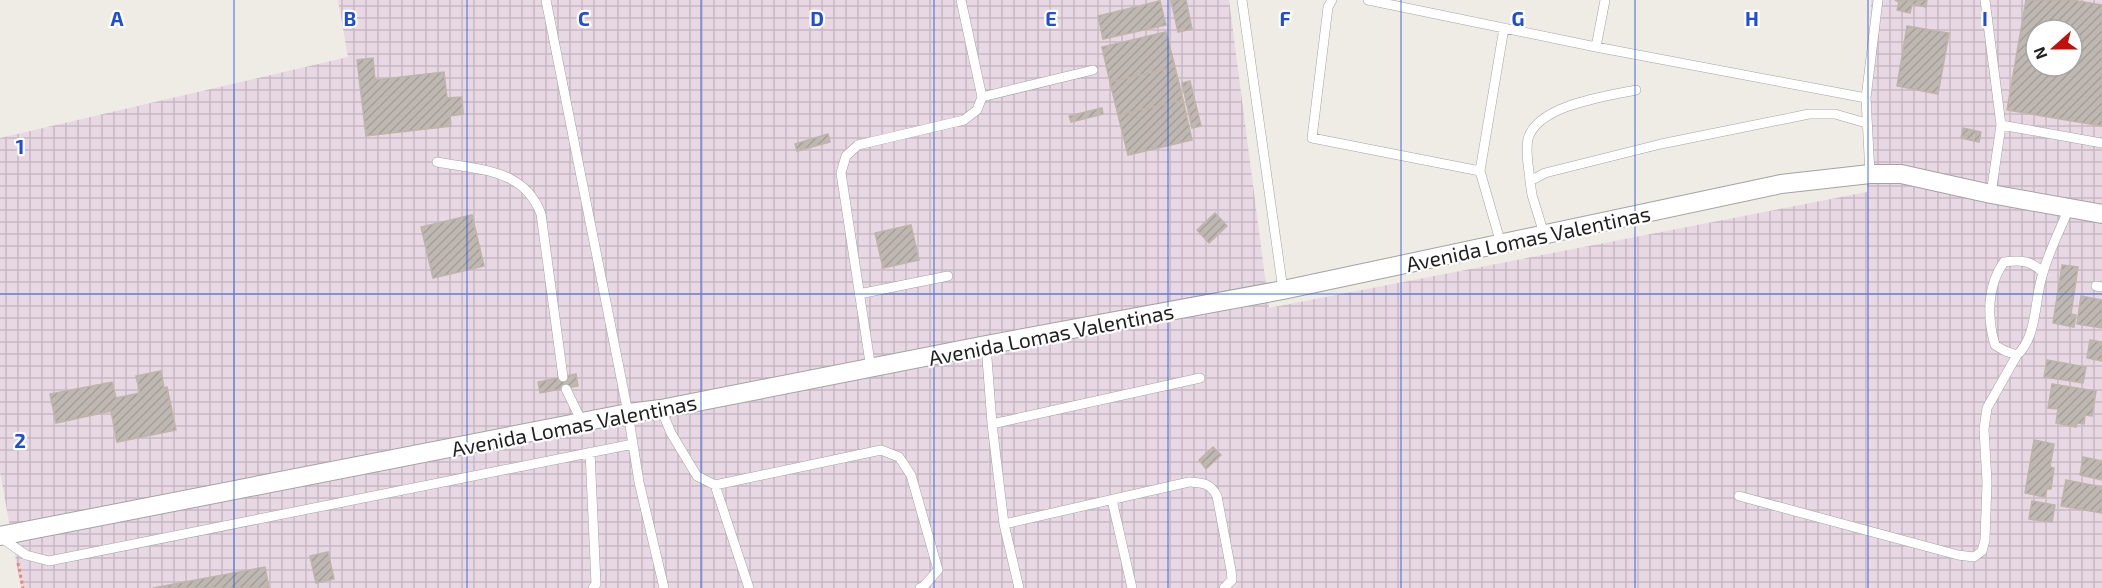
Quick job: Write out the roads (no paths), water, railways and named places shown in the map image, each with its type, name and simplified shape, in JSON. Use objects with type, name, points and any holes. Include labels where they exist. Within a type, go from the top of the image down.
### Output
[{"type":"street","name":"Avenida Lomas Valentinas","points":[[0,536],[628,413],[661,409],[1283,290],[1781,184],[1870,174],[1900,174],[1991,194],[2102,214]]},
{"type":"lane","points":[[546,0],[628,413],[639,482],[664,588]]},
{"type":"lane","points":[[871,369],[841,173],[846,156],[858,145],[964,120],[977,110],[982,97],[961,0]]},
{"type":"lane","points":[[1242,0],[1283,290]]},
{"type":"lane","points":[[1332,0],[1328,7],[1312,138],[1480,171]]},
{"type":"lane","points":[[1368,0],[1596,47],[1866,98]]},
{"type":"lane","points":[[1596,47],[1605,0]]},
{"type":"lane","points":[[1870,174],[1866,98],[1878,0]]},
{"type":"lane","points":[[1985,0],[2001,125],[1991,194]]},
{"type":"lane","points":[[1501,244],[1480,171],[1504,28]]},
{"type":"lane","points":[[982,97],[1093,70]]},
{"type":"lane","points":[[1544,234],[1532,195],[1528,136],[1535,126],[1547,116],[1585,100],[1636,90]]},
{"type":"lane","points":[[1530,181],[1562,167],[1809,114],[1835,114],[1866,123]]},
{"type":"lane","points":[[2001,125],[2102,143]]},
{"type":"lane","points":[[437,162],[507,176],[524,186],[536,201],[541,214],[563,377]]},
{"type":"lane","points":[[1739,496],[1958,555],[1974,557],[1982,551],[1985,540],[1987,482],[1984,429],[1987,408],[2017,355],[2025,348],[2043,273],[2069,208]]},
{"type":"lane","points":[[2017,355],[1995,345],[1992,336],[1989,314],[1996,273],[2004,262],[2023,260],[2037,266],[2043,273]]},
{"type":"lane","points":[[860,294],[948,276]]},
{"type":"lane","points":[[986,345],[992,424],[1004,524],[1019,588]]},
{"type":"lane","points":[[992,424],[1200,378]]},
{"type":"lane","points":[[566,388],[582,422]]},
{"type":"lane","points":[[661,409],[671,433],[698,476],[715,485],[881,450],[899,457],[911,475],[938,570],[920,588]]},
{"type":"lane","points":[[0,536],[26,555],[49,561],[633,444]]},
{"type":"lane","points":[[591,452],[596,584],[594,588]]},
{"type":"lane","points":[[1004,524],[1189,482],[1205,483],[1217,496],[1231,570],[1232,580],[1224,588]]},
{"type":"lane","points":[[715,485],[749,588]]},
{"type":"lane","points":[[1112,500],[1132,588]]}]
